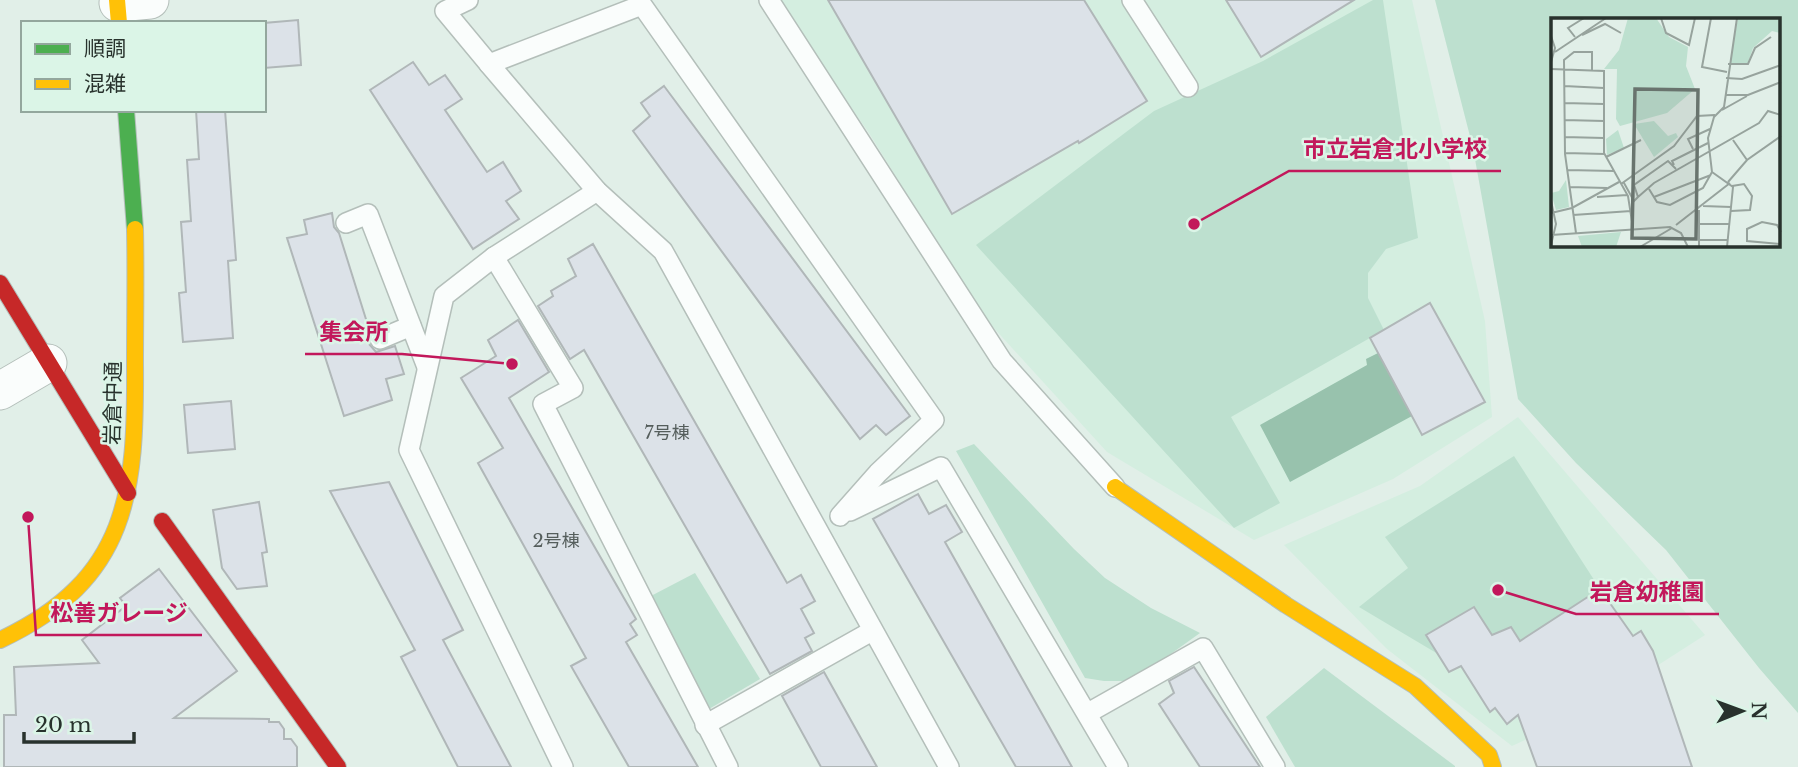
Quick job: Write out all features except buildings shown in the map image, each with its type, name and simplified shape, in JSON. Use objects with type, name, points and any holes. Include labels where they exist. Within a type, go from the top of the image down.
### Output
[{"type":"street","name":"岩倉中通","points":[[0,640],[18,633],[73,592],[102,557],[119,525],[128,492],[135,409],[135,227],[126,112]]},
{"type":"street","points":[[0,283],[128,492]]},
{"type":"street","points":[[0,391],[48,363]]},
{"type":"street","points":[[1115,487],[1286,605],[1415,686],[1489,755],[1493,767]]},
{"type":"street","points":[[162,521],[338,767]]},
{"type":"lane","points":[[468,0],[445,11],[597,191],[663,251],[949,767]]},
{"type":"lane","points":[[769,0],[1002,361],[1115,487]]},
{"type":"lane","points":[[1132,0],[1188,87]]},
{"type":"lane","points":[[489,64],[642,5],[934,420],[878,473],[839,516]]},
{"type":"lane","points":[[563,767],[409,450],[443,296],[494,257],[597,191]]},
{"type":"lane","points":[[346,223],[368,214],[428,368]]},
{"type":"lane","points":[[494,257],[573,388],[543,404],[728,767]]},
{"type":"lane","points":[[380,339],[411,326]]},
{"type":"lane","points":[[817,532],[839,516],[942,467],[1118,767]]},
{"type":"lane","points":[[705,725],[872,631]]},
{"type":"lane","points":[[1088,713],[1203,648],[1275,767]]},
{"type":"shaded area","points":[[776,0],[1412,0],[1485,321],[1492,417],[1393,479],[1254,540],[1107,452],[981,314],[869,133]]},
{"type":"shaded area","points":[[1373,0],[1383,0],[1418,238],[1386,249],[1368,273],[1368,298],[1384,330],[1231,417],[1280,503],[1234,528],[976,245],[1154,111],[1263,61]]},
{"type":"shaded area","points":[[1435,0],[1798,0],[1798,713],[1666,550],[1576,463],[1518,399],[1473,148]]},
{"type":"shaded area","points":[[1378,353],[1412,416],[1290,482],[1260,425],[1367,365],[1366,359]]},
{"type":"shaded area","points":[[1518,417],[1705,635],[1585,712],[1512,746],[1387,649],[1284,545],[1420,486]]},
{"type":"shaded area","points":[[974,444],[1105,578],[1151,608],[1200,633],[1133,681],[1085,678],[956,451]]},
{"type":"shaded area","points":[[1514,456],[1600,589],[1520,641],[1511,627],[1492,635],[1474,607],[1426,635],[1438,654],[1359,607],[1408,568],[1385,537]]},
{"type":"shaded area","points":[[695,573],[760,679],[709,709],[649,597]]},
{"type":"shaded area","points":[[1324,668],[1455,767],[1295,767],[1266,717]]},
{"type":"traffic: fast","points":[[126,112],[135,229]]},
{"type":"traffic: slow","points":[[117,0],[119,21]]},
{"type":"traffic: slow","points":[[0,640],[43,616],[76,589],[100,559],[117,527],[127,491],[133,452],[135,229]]},
{"type":"traffic: slow","points":[[1115,487],[1286,605],[1415,686],[1489,755],[1493,767]]},
{"type":"traffic: jam","points":[[0,283],[128,493]]},
{"type":"traffic: jam","points":[[162,521],[338,767]]},
{"type":"place","name":"市立岩倉北小学校","points":[[1194,224]]},
{"type":"place","name":"集会所","points":[[512,364]]},
{"type":"place","name":"松善ガレージ","points":[[28,517]]},
{"type":"place","name":"岩倉幼稚園","points":[[1498,590]]}]
